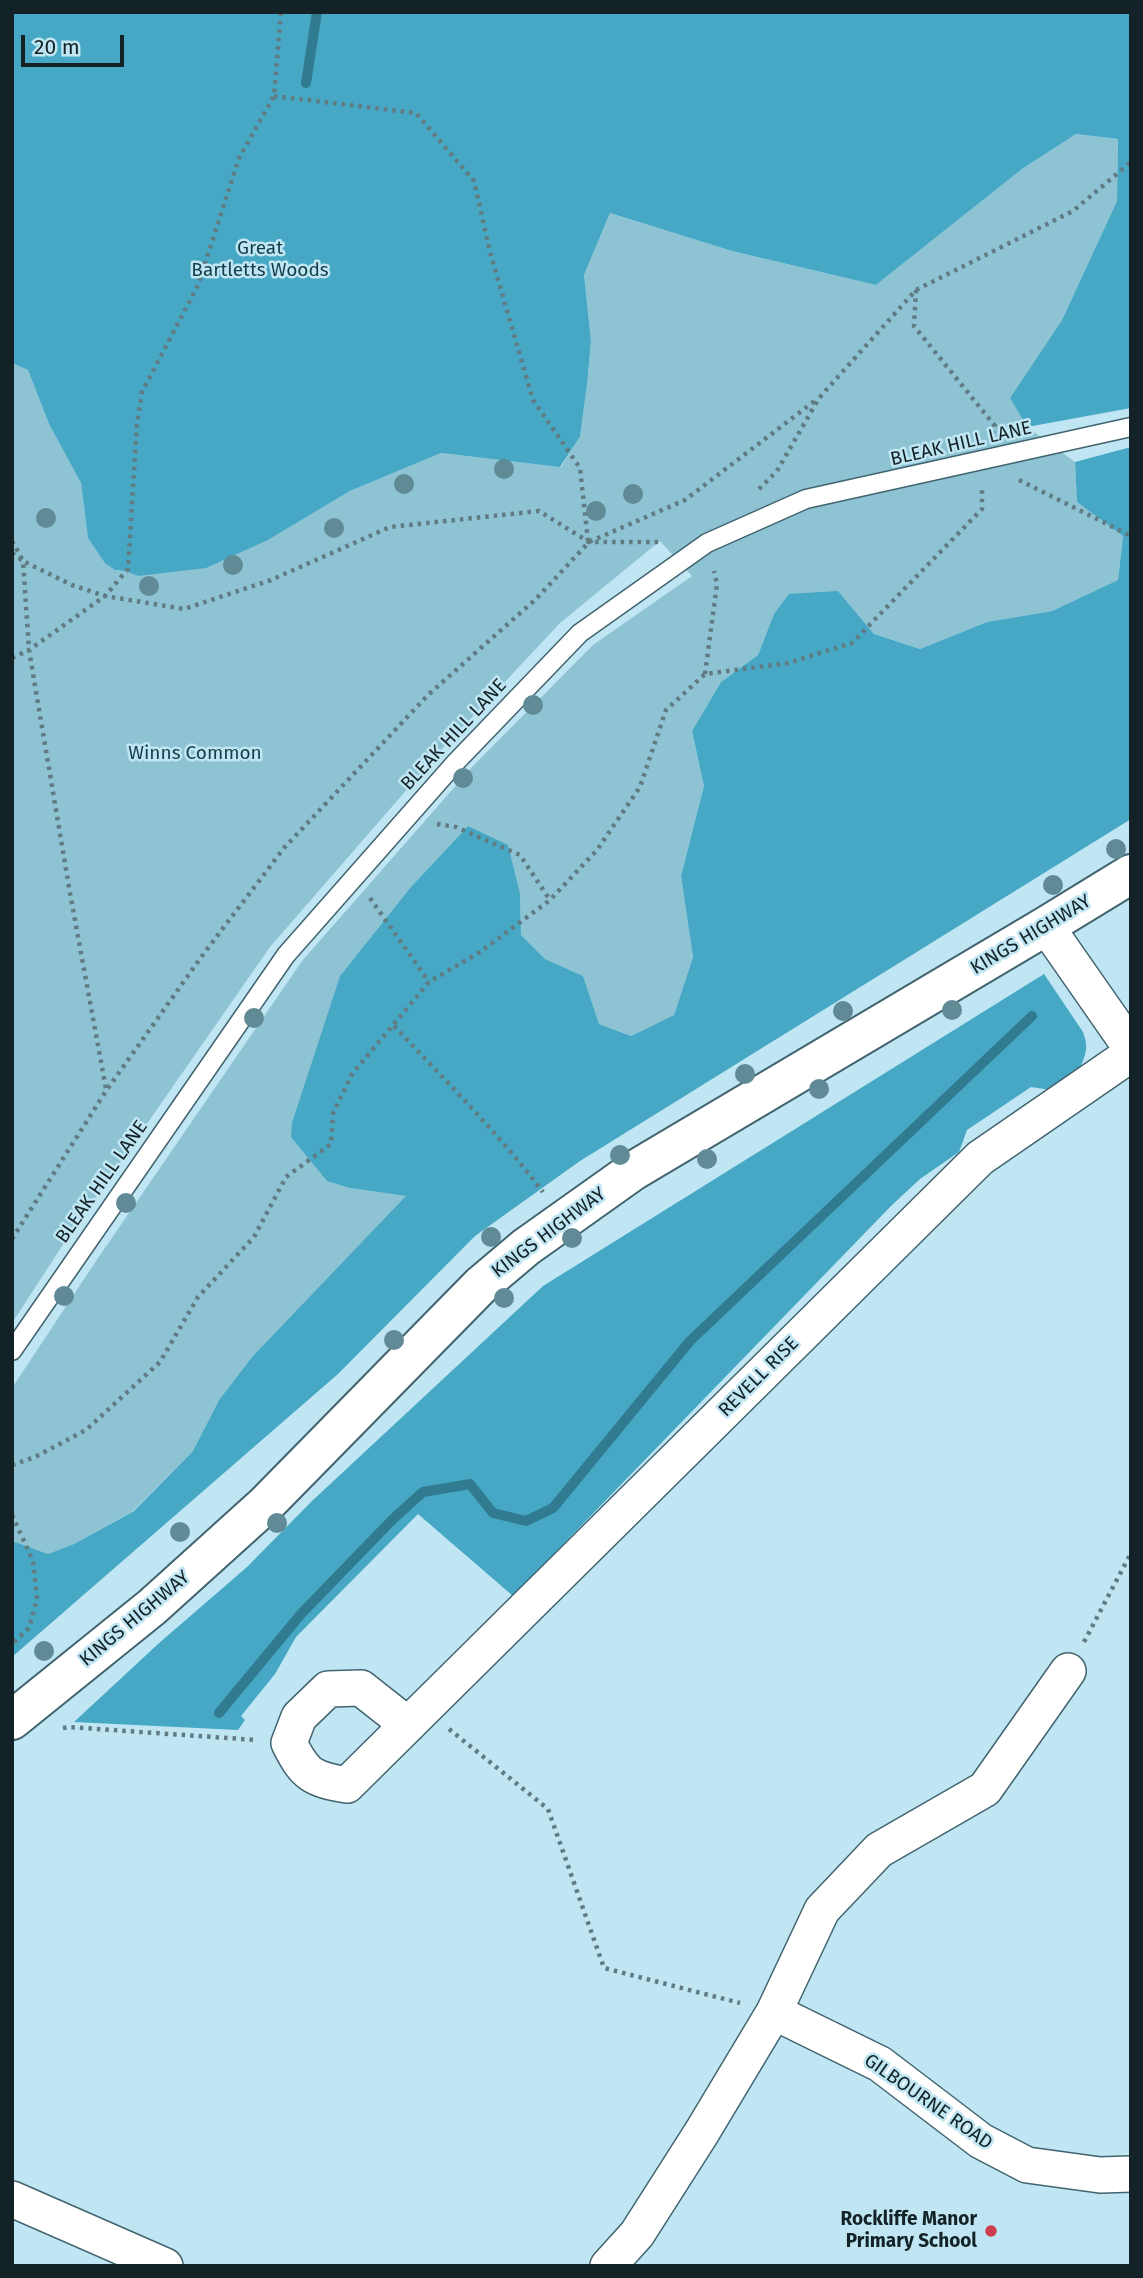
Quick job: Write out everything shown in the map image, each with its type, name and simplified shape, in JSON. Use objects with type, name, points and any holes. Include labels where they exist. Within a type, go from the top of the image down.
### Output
[{"type":"street","name":"KINGS HIGHWAY","points":[[12,1720],[152,1607],[266,1504],[481,1285],[563,1219],[634,1171],[1131,874]]},
{"type":"street","points":[[1046,926],[1131,1048]]},
{"type":"street","name":"REVELL RISE","points":[[289,1743],[300,1765],[320,1781],[347,1785],[980,1158],[1131,1054]]},
{"type":"street","points":[[608,2266],[637,2234],[702,2132],[774,2012],[822,1910],[879,1850],[985,1789],[1068,1671]]},
{"type":"street","points":[[289,1743],[299,1717],[328,1689],[361,1688],[416,1717]]},
{"type":"street","name":"GILBOURNE ROAD","points":[[774,2012],[880,2064],[981,2141],[1027,2165],[1100,2175],[1131,2174]]},
{"type":"street","points":[[12,2199],[165,2266]]},
{"type":"lane","name":"BLEAK HILL LANE","points":[[12,1351],[286,955],[456,762],[580,633],[707,542],[806,499],[1131,427]]},
{"type":"path","points":[[12,658],[29,650],[105,596],[128,569],[136,423],[142,392],[198,285],[239,158],[274,96],[281,12]]},
{"type":"path","points":[[274,96],[416,113],[474,181],[490,252],[533,400],[580,468],[589,542]]},
{"type":"path","points":[[12,1239],[106,1091],[202,956],[284,848],[428,695],[536,599],[589,542],[685,500],[819,398],[916,290],[1073,211],[1131,162]]},
{"type":"path","points":[[12,1465],[35,1457],[86,1430],[160,1362],[198,1297],[254,1237],[286,1177],[331,1144],[333,1113],[352,1074],[429,982],[480,952],[550,900],[597,850],[640,787],[666,710],[705,674],[788,663],[852,643],[982,509],[982,462],[995,426],[914,326],[916,290]]},
{"type":"path","points":[[751,498],[777,471],[819,398]]},
{"type":"path","points":[[982,462],[1131,536]]},
{"type":"path","points":[[12,553],[72,586],[105,596],[184,609],[271,580],[390,527],[539,510],[589,542],[707,542],[718,584],[705,674]]},
{"type":"path","points":[[12,541],[23,561],[29,650],[106,1091]]},
{"type":"path","points":[[405,820],[456,827],[520,855],[550,900]]},
{"type":"path","points":[[354,877],[394,929],[429,982]]},
{"type":"path","points":[[394,1026],[521,1163],[563,1219]]},
{"type":"path","points":[[12,1515],[33,1561],[37,1599],[29,1628],[12,1644]]},
{"type":"path","points":[[1068,1671],[1131,1553]]},
{"type":"path","points":[[416,1717],[548,1809],[604,1968],[774,2012]]},
{"type":"path","points":[[58,1730],[69,1727],[289,1743]]},
{"type":"green space","name":"Great Bartletts Woods","points":[[12,12],[1131,12],[1131,408],[1027,427],[1010,398],[1062,320],[1117,201],[1118,139],[1076,134],[1022,169],[876,285],[732,251],[610,213],[584,275],[591,341],[580,437],[560,467],[441,453],[350,491],[268,540],[206,568],[138,576],[115,570],[105,563],[88,538],[81,483],[49,424],[28,370],[12,363]]},
{"type":"green space","name":"Winns Common","points":[[1076,134],[1118,139],[1117,201],[1062,320],[1010,398],[1027,427],[1075,462],[1077,502],[1123,536],[1118,580],[1052,611],[987,622],[920,649],[874,634],[838,591],[774,614],[758,655],[721,682],[692,731],[704,786],[681,876],[693,957],[674,1015],[631,1036],[599,1024],[583,976],[545,959],[521,935],[520,894],[468,826],[410,888],[340,976],[350,1188],[407,1196],[252,1357],[219,1400],[193,1451],[133,1511],[74,1544],[48,1554],[13,1542],[12,1388],[302,961],[473,766],[593,645],[692,576],[660,541],[560,623],[443,748],[270,947],[66,1240],[12,1323],[12,363],[28,370],[49,424],[81,483],[88,538],[115,570],[138,576],[268,540],[350,491],[441,453],[561,467],[580,437],[587,385],[591,341],[584,275],[610,213],[732,251],[876,285],[1022,169]]},
{"type":"green space","points":[[1131,447],[1131,819],[580,1161],[475,1236],[338,1374],[12,1657],[12,1541],[48,1554],[74,1544],[134,1511],[193,1451],[219,1400],[252,1357],[406,1196],[350,1188],[327,1181],[291,1137],[292,1123],[340,976],[410,888],[468,826],[508,845],[520,894],[521,935],[545,959],[583,976],[599,1024],[631,1036],[674,1015],[693,957],[681,876],[704,786],[692,731],[721,682],[758,655],[774,614],[789,594],[838,591],[874,634],[920,649],[987,622],[1052,611],[1118,580],[1123,536],[1077,502],[1075,462]]},
{"type":"green space","points":[[1044,974],[1083,1032],[1086,1053],[1081,1065],[1083,1068],[1051,1090],[1031,1087],[967,1130],[959,1152],[920,1179],[891,1206],[513,1596],[418,1514],[296,1637],[275,1674],[241,1716],[245,1720],[238,1730],[74,1722],[247,1567],[312,1501],[543,1286]]},
{"type":"waterway","points":[[306,83],[317,12]]},
{"type":"waterway","points":[[219,1713],[301,1614],[393,1519],[423,1492],[470,1484],[493,1513],[526,1521],[553,1508],[690,1341],[1032,1016]]},
{"type":"place","name":"Rockliffe Manor Primary School","points":[[991,2231]]}]
